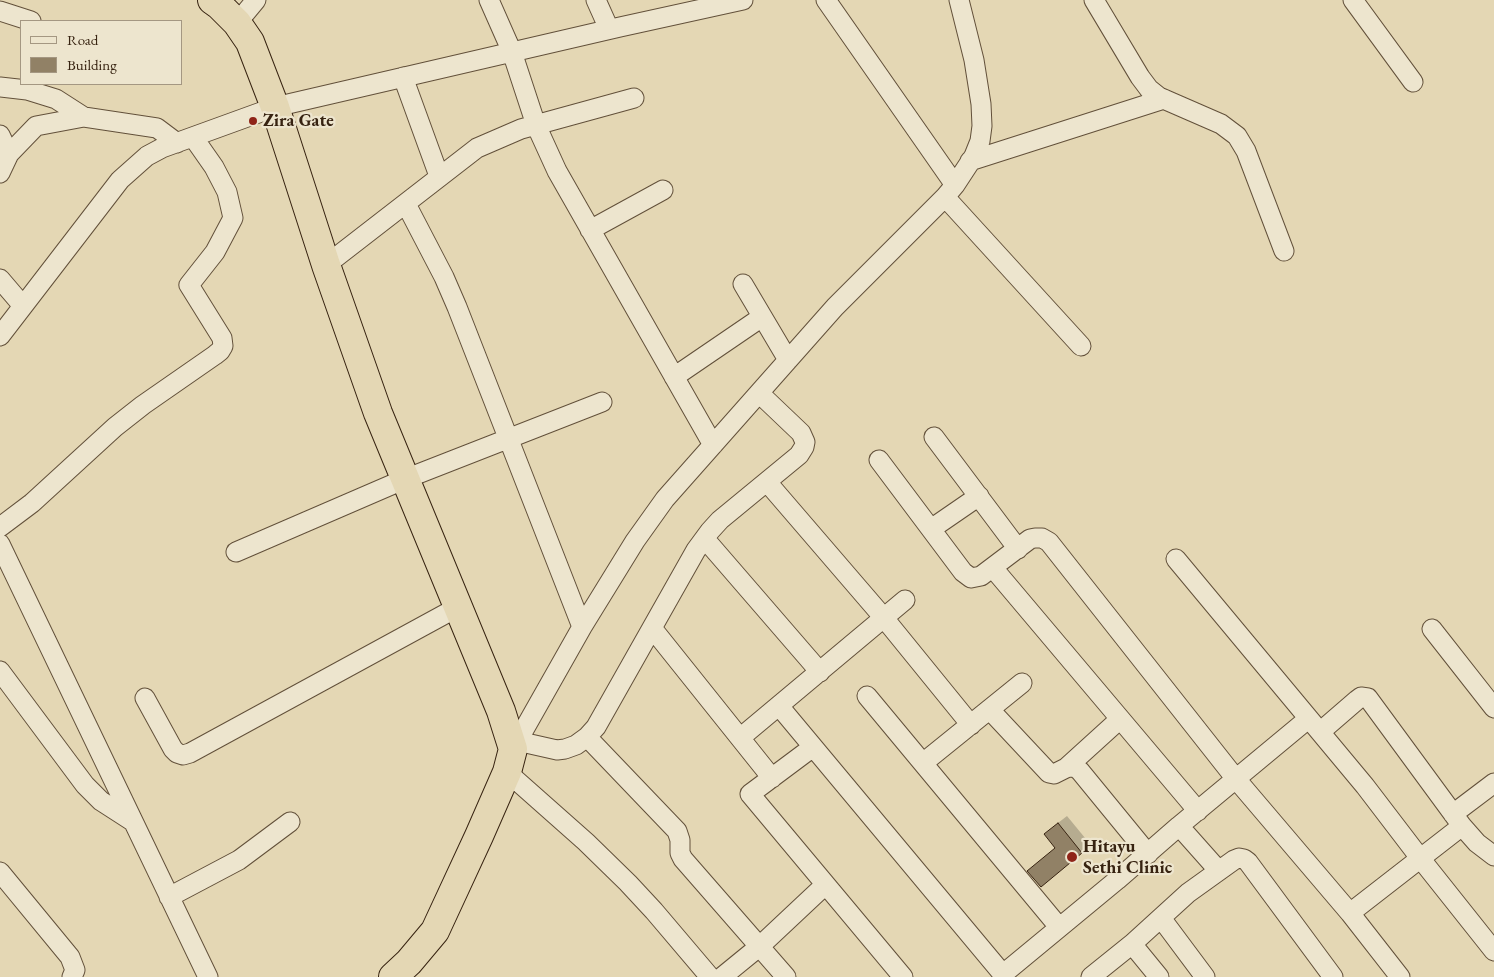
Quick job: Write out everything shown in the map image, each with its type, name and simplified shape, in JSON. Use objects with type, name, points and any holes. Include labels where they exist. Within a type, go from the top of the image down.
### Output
[{"type":"highway","points":[[212,0],[237,23],[250,42],[275,107],[326,265],[378,413],[500,711],[512,754],[480,836],[435,931],[409,962],[393,977]]},
{"type":"street","points":[[237,23],[256,0]]},
{"type":"street","points":[[489,0],[512,52],[536,125],[558,171],[713,445]]},
{"type":"street","points":[[596,0],[609,29]]},
{"type":"street","points":[[0,336],[120,180],[147,156],[275,107],[609,29],[707,4],[743,0]]},
{"type":"street","points":[[826,0],[950,191],[1081,346]]},
{"type":"street","points":[[512,754],[582,627],[665,499],[835,307],[950,191],[970,162],[980,141],[982,126],[981,104],[974,60],[959,0]]},
{"type":"street","points":[[1094,0],[1149,89],[1164,99],[1209,118],[1236,136],[1246,151],[1284,251]]},
{"type":"street","points":[[1353,0],[1413,82]]},
{"type":"street","points":[[0,11],[29,20]]},
{"type":"street","points":[[403,77],[439,176]]},
{"type":"street","points":[[0,86],[26,90],[56,99],[84,117]]},
{"type":"street","points":[[326,265],[477,148],[510,133],[634,98]]},
{"type":"street","points":[[970,162],[1164,99]]},
{"type":"street","points":[[0,173],[9,154],[36,126],[84,117],[157,128],[185,140],[214,167],[227,192],[233,218],[215,252],[189,285],[222,338],[223,346],[220,351],[115,427],[32,503],[0,527]]},
{"type":"street","points":[[0,135],[9,154]]},
{"type":"street","points":[[590,230],[663,190]]},
{"type":"street","points":[[406,204],[454,300],[582,627]]},
{"type":"street","points":[[0,279],[23,306]]},
{"type":"street","points":[[743,284],[788,360]]},
{"type":"street","points":[[674,376],[762,317]]},
{"type":"street","points":[[512,754],[565,749],[576,745],[587,737],[596,727],[696,550],[720,520],[799,455],[805,442],[801,433],[759,393]]},
{"type":"street","points":[[236,552],[405,479],[602,402]]},
{"type":"street","points":[[934,437],[1018,549]]},
{"type":"street","points":[[879,460],[967,576],[971,578],[981,576],[1030,539],[1042,538],[1049,542],[1236,779],[1350,913],[1400,977]]},
{"type":"street","points":[[767,482],[884,618],[971,725]]},
{"type":"street","points":[[931,529],[979,496]]},
{"type":"street","points":[[705,539],[820,672]]},
{"type":"street","points":[[0,544],[208,977]]},
{"type":"street","points":[[1176,559],[1365,786],[1494,951]]},
{"type":"street","points":[[993,568],[1198,811]]},
{"type":"street","points":[[740,738],[905,600]]},
{"type":"street","points":[[145,698],[176,752],[183,755],[458,607]]},
{"type":"street","points":[[652,628],[772,778]]},
{"type":"street","points":[[1432,630],[1494,708]]},
{"type":"street","points":[[0,671],[85,785],[101,801],[132,821]]},
{"type":"street","points":[[923,763],[1022,683]]},
{"type":"street","points":[[867,696],[1059,926]]},
{"type":"street","points":[[779,706],[1004,974],[1236,779],[1314,726],[1361,697],[1368,698],[1457,820],[1477,843],[1494,856]]},
{"type":"street","points":[[990,710],[1045,770],[1054,774],[1066,768],[1120,719]]},
{"type":"street","points":[[587,737],[677,831],[680,840],[680,853],[683,860],[786,977]]},
{"type":"street","points":[[813,747],[750,794],[903,977]]},
{"type":"street","points":[[512,754],[586,842],[654,911],[710,977]]},
{"type":"street","points":[[1066,768],[1076,768],[1080,771],[1148,854]]},
{"type":"street","points":[[1350,913],[1420,858],[1494,783]]},
{"type":"street","points":[[169,897],[239,860],[290,822]]},
{"type":"street","points":[[1179,826],[1219,871]]},
{"type":"street","points":[[1091,977],[1132,944],[1188,894],[1239,858],[1244,859],[1333,977]]},
{"type":"street","points":[[2,880],[70,957],[75,970],[72,977]]},
{"type":"street","points":[[722,977],[760,946],[825,885]]},
{"type":"street","points":[[1161,918],[1204,977]]},
{"type":"street","points":[[1132,944],[1159,977]]},
{"type":"building","points":[[1058,823],[1082,853],[1041,887],[1027,871],[1055,848],[1044,834]]},
{"type":"place","name":"Zira Gate","points":[[253,121]]},
{"type":"place","name":"Hitayu Sethi Clinic","points":[[1072,857]]}]
